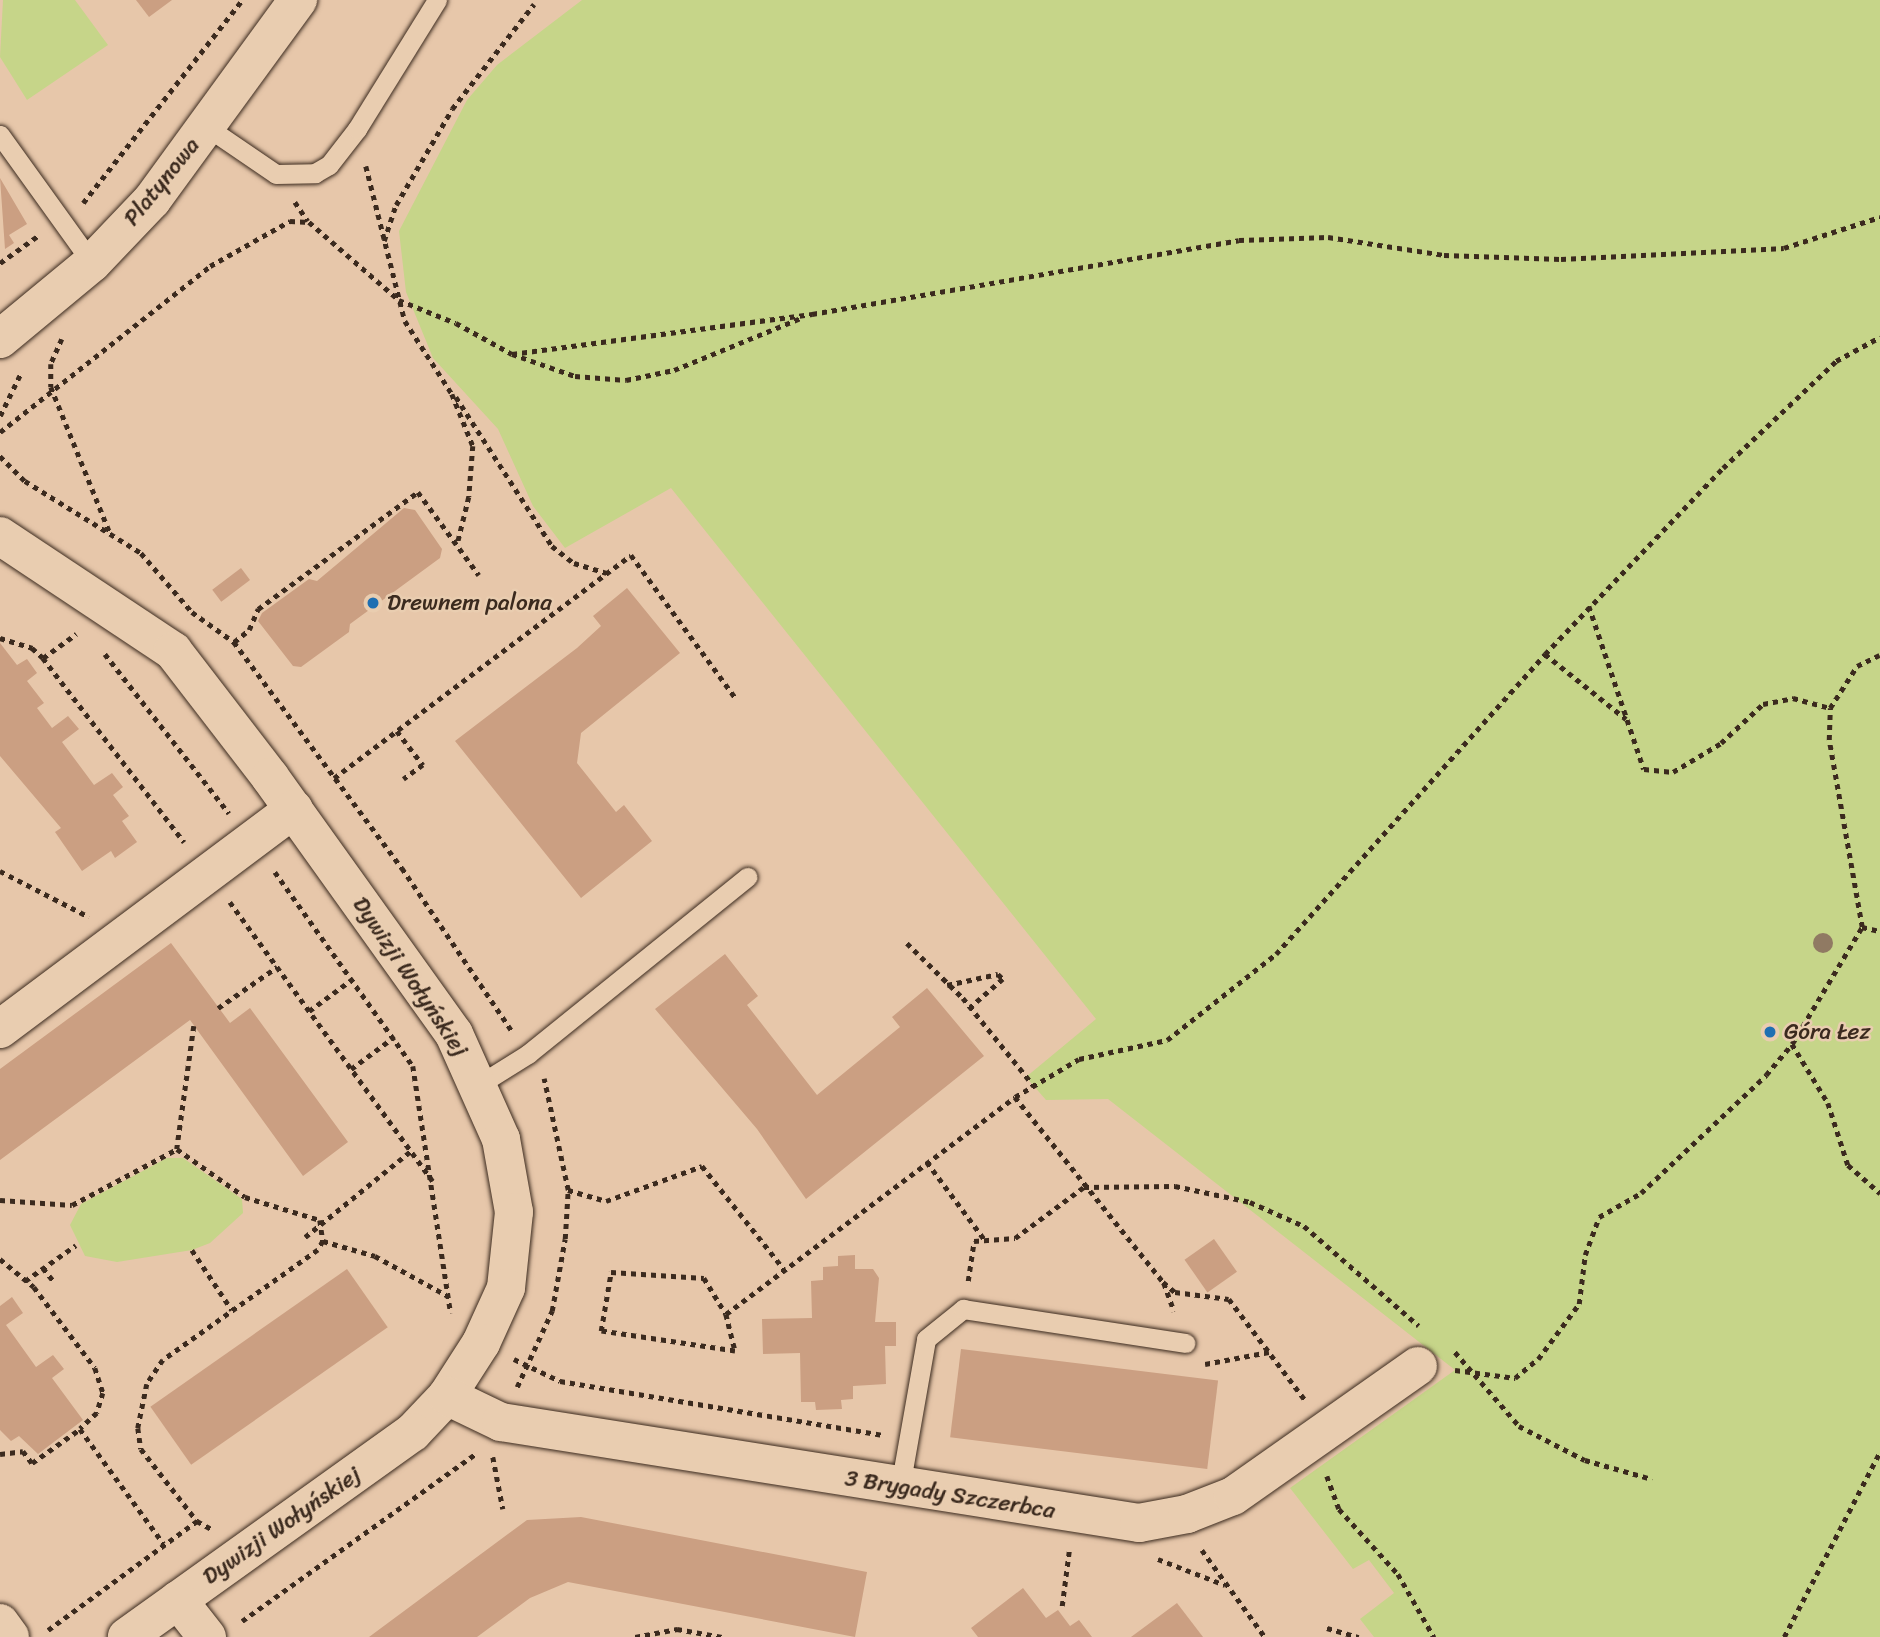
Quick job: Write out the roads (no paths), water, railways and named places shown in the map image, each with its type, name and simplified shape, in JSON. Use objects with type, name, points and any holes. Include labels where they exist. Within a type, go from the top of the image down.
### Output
[{"type":"street","name":"Platynowa","points":[[13,350],[152,200],[298,0]]},
{"type":"street","name":"Dywizji Wołyńskiej","points":[[0,536],[173,651],[294,808],[454,1034],[480,1084],[501,1139],[514,1212],[506,1288],[481,1343],[447,1396],[413,1432],[127,1637]]},
{"type":"street","points":[[0,1029],[294,808]]},
{"type":"street","name":"3 Brygady Szczerbca","points":[[447,1396],[500,1422],[1139,1523],[1187,1514],[1233,1496],[1320,1434],[1430,1347]]},
{"type":"street","points":[[178,1600],[218,1633]]},
{"type":"street","points":[[0,1623],[26,1636]]},
{"type":"lane","points":[[207,127],[276,174],[298,176],[329,165],[357,129],[437,0]]},
{"type":"lane","points":[[0,135],[92,263]]},
{"type":"lane","points":[[480,1084],[528,1054],[747,877]]},
{"type":"lane","points":[[900,1487],[926,1339],[963,1309],[1185,1343]]},
{"type":"place","name":"Drewnem palona","points":[[373,603]]},
{"type":"place","name":"Góra Łez","points":[[1770,1032]]}]
